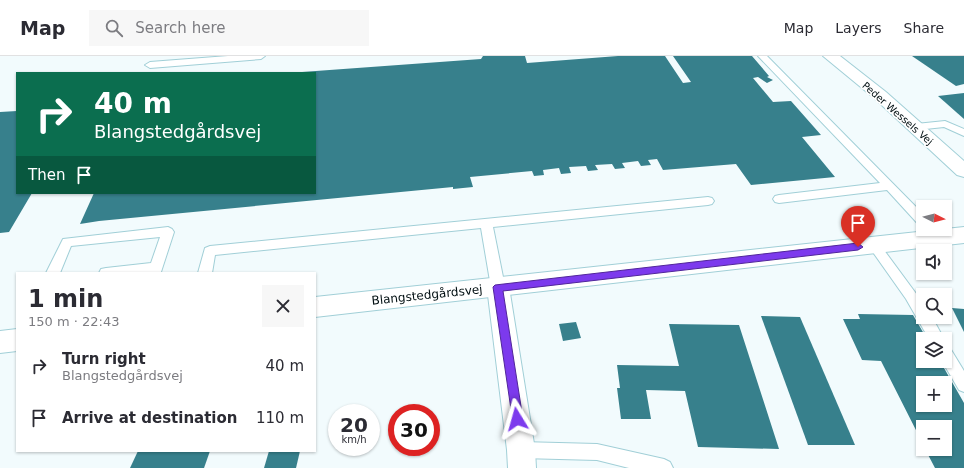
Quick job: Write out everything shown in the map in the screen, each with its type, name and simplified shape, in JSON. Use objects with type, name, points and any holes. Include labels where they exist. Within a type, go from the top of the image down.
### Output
[{"type":"street","name":"Peder Wessels Vej","points":[[832,56],[880,95],[964,171]]},
{"type":"street","name":"Blangstedgårdsvej","points":[[952,235],[964,235]]},
{"type":"street","name":"Blangstedgårdsvej","points":[[316,307],[874,245],[922,236]]},
{"type":"street","points":[[498,287],[522,459]]},
{"type":"street","points":[[0,342],[16,340]]},
{"type":"lane","points":[[150,65],[261,56]]},
{"type":"lane","points":[[762,56],[916,214]]},
{"type":"lane","points":[[916,127],[945,124],[964,133]]},
{"type":"lane","points":[[779,200],[890,186]]},
{"type":"lane","points":[[205,272],[210,251],[708,201]]},
{"type":"lane","points":[[486,224],[498,287]]},
{"type":"lane","points":[[53,272],[67,242],[168,232],[156,268],[116,272]]},
{"type":"lane","points":[[874,245],[916,303]]},
{"type":"lane","points":[[952,365],[964,385]]},
{"type":"lane","points":[[522,459],[597,452],[664,468]]},
{"type":"building","points":[[483,56],[525,56],[527,63],[618,56],[665,56],[683,83],[691,82],[673,56],[752,56],[769,76],[767,77],[773,80],[767,83],[758,77],[753,78],[773,102],[791,101],[821,135],[802,137],[835,177],[751,185],[736,164],[663,170],[657,159],[648,160],[651,165],[641,166],[638,161],[622,163],[625,168],[615,169],[612,164],[595,165],[598,170],[588,171],[586,166],[569,167],[571,173],[561,174],[559,168],[543,170],[544,175],[534,176],[532,171],[470,177],[473,187],[453,189],[453,187],[80,224],[94,194],[316,194],[316,72],[302,72],[481,59]]},
{"type":"building","points":[[912,56],[964,56],[964,84],[956,86]]},
{"type":"building","points":[[964,93],[964,119],[938,96]]},
{"type":"building","points":[[16,111],[16,194],[31,194],[9,232],[0,233],[0,112]]},
{"type":"building","points":[[952,308],[964,309],[964,332]]},
{"type":"building","points":[[858,314],[913,315],[916,320],[916,324],[918,324],[923,332],[916,332],[916,368],[944,368],[949,376],[916,376],[916,412],[952,412],[952,382],[964,403],[964,468],[935,468],[929,456],[952,456],[952,420],[916,420],[916,430],[881,361],[862,360],[843,319],[860,319]]},
{"type":"building","points":[[761,316],[800,317],[855,445],[808,445]]},
{"type":"building","points":[[576,322],[581,338],[563,341],[559,324]]},
{"type":"building","points":[[669,324],[739,325],[779,449],[698,447],[685,391],[646,390],[651,419],[621,419],[617,388],[620,388],[617,365],[679,366]]},
{"type":"building","points":[[138,452],[210,452],[204,468],[130,468]]},
{"type":"building","points":[[269,452],[300,452],[296,468],[264,468]]},
{"type":"route","points":[[517,419],[498,287],[858,247]]}]
